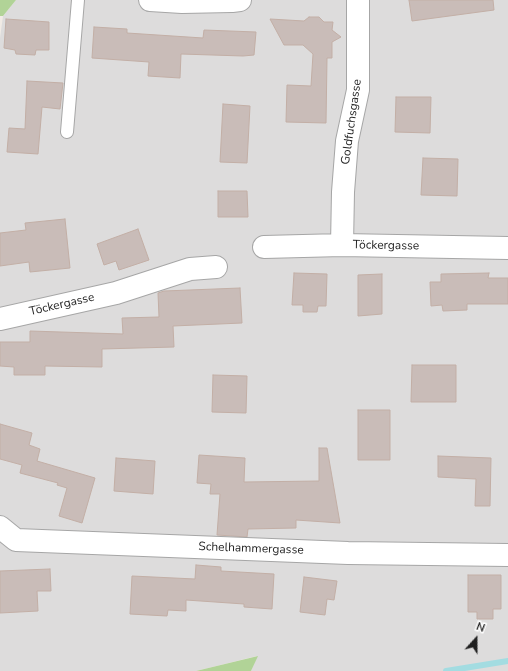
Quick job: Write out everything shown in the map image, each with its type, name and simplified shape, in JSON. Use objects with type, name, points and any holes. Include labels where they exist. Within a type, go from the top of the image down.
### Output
[{"type":"street","points":[[150,0],[182,2],[240,0]]},
{"type":"street","name":"Goldfuchsgasse","points":[[342,244],[347,141],[358,90],[358,0]]},
{"type":"street","name":"Töckergasse","points":[[264,247],[342,244],[508,248]]},
{"type":"street","name":"Töckergasse","points":[[0,319],[116,293],[190,269],[216,267]]},
{"type":"street","name":"Schelhammergasse","points":[[5,536],[348,553],[508,555]]},
{"type":"lane","points":[[67,132],[78,0]]},
{"type":"shaded area","points":[[16,0],[508,0],[508,671],[251,671],[257,656],[196,671],[0,671],[0,38],[3,16]]},
{"type":"green space","points":[[0,0],[16,0],[3,16],[0,16]]},
{"type":"green space","points":[[258,656],[251,671],[196,671]]},
{"type":"building","points":[[409,0],[493,0],[494,10],[412,21]]},
{"type":"building","points":[[309,17],[319,17],[324,22],[333,22],[332,30],[341,37],[332,42],[332,58],[327,58],[326,123],[286,122],[287,85],[311,86],[313,54],[303,45],[284,45],[270,19],[304,21]]},
{"type":"building","points":[[6,19],[49,22],[49,50],[36,50],[35,55],[16,54],[15,50],[4,48]]},
{"type":"building","points":[[94,27],[127,29],[127,33],[203,38],[204,30],[256,32],[254,55],[181,54],[180,78],[148,76],[149,62],[92,58]]},
{"type":"building","points":[[27,81],[63,83],[60,109],[42,107],[38,154],[7,152],[9,128],[25,129]]},
{"type":"building","points":[[396,97],[431,97],[430,133],[395,132]]},
{"type":"building","points":[[223,104],[250,106],[247,163],[220,162]]},
{"type":"building","points":[[423,158],[458,159],[457,196],[421,195]]},
{"type":"building","points":[[218,191],[247,191],[248,217],[218,217]]},
{"type":"building","points":[[65,219],[70,268],[30,272],[29,262],[0,266],[0,233],[26,230],[25,223]]},
{"type":"building","points":[[138,229],[149,260],[119,270],[116,261],[104,265],[97,244]]},
{"type":"building","points":[[294,273],[327,274],[326,306],[318,306],[317,312],[303,312],[303,305],[292,305]]},
{"type":"building","points":[[489,273],[488,278],[508,278],[508,304],[467,304],[467,310],[443,311],[442,305],[431,306],[430,282],[441,282],[441,274]]},
{"type":"building","points":[[382,274],[382,314],[358,316],[358,275]]},
{"type":"building","points":[[240,288],[242,323],[173,326],[174,347],[102,349],[102,367],[45,366],[45,375],[14,375],[14,367],[0,366],[0,342],[30,342],[30,331],[123,334],[122,318],[159,317],[158,293],[164,291]]},
{"type":"building","points":[[412,365],[456,365],[456,402],[411,402]]},
{"type":"building","points":[[213,375],[247,376],[246,413],[212,412]]},
{"type":"building","points":[[358,410],[390,410],[390,460],[358,460]]},
{"type":"building","points":[[0,424],[32,433],[29,445],[40,449],[37,461],[95,478],[82,523],[59,516],[67,488],[57,485],[58,483],[20,473],[22,465],[0,459]]},
{"type":"building","points":[[319,448],[327,448],[340,523],[296,520],[296,528],[248,529],[247,537],[217,535],[220,494],[210,494],[211,484],[197,483],[199,455],[245,458],[244,482],[319,481]]},
{"type":"building","points":[[438,456],[491,458],[490,506],[475,506],[476,479],[438,477]]},
{"type":"building","points":[[116,458],[155,461],[153,494],[114,491]]},
{"type":"building","points":[[196,565],[221,567],[221,571],[274,574],[272,609],[244,607],[244,604],[186,600],[186,611],[168,610],[167,616],[130,614],[132,576],[195,579]]},
{"type":"building","points":[[50,569],[51,591],[37,591],[38,611],[0,613],[0,571]]},
{"type":"building","points":[[468,575],[501,575],[501,609],[493,609],[493,619],[477,619],[477,612],[468,612]]},
{"type":"building","points":[[304,577],[337,581],[334,600],[327,599],[325,615],[300,612]]},
{"type":"waterway","points":[[446,671],[508,661]]}]
